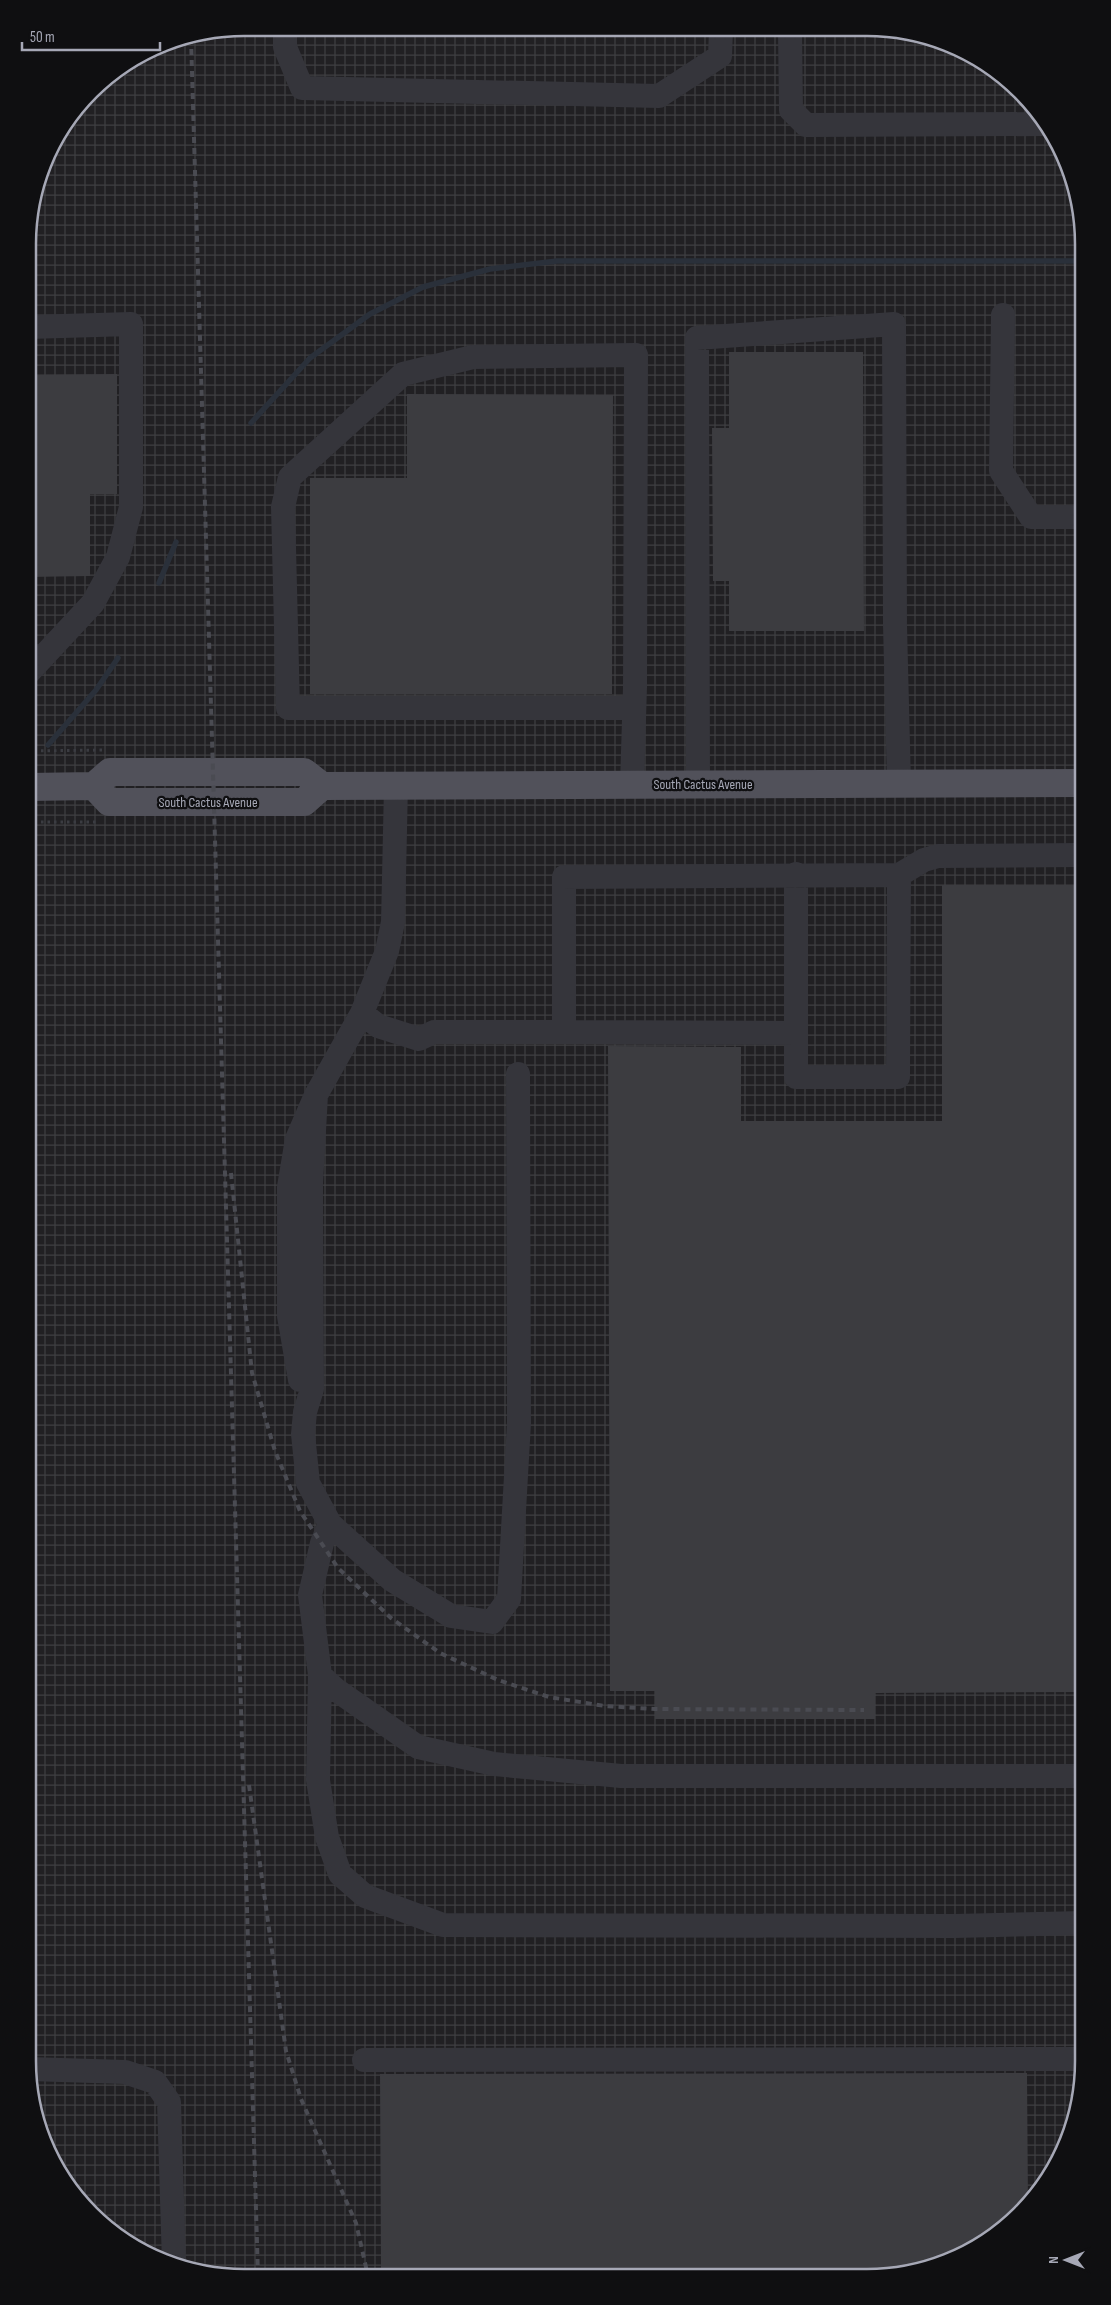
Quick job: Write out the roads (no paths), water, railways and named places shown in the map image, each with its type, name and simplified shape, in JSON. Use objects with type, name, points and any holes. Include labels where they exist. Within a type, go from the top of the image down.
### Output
[{"type":"main road","name":"South Cactus Avenue","points":[[36,787],[94,786],[110,772],[304,772],[322,786],[396,784],[1075,783]]},
{"type":"street","points":[[285,36],[285,47],[302,88],[659,96],[720,56],[721,36]]},
{"type":"street","points":[[790,36],[791,110],[806,126],[1036,124]]},
{"type":"street","points":[[1003,315],[1002,471],[1031,517],[1075,517]]},
{"type":"street","points":[[36,326],[131,324],[132,507],[118,557],[93,603],[36,664]]},
{"type":"street","points":[[698,784],[697,338],[894,324],[895,624],[899,784]]},
{"type":"street","points":[[632,784],[634,708],[636,355],[473,358],[403,374],[290,477],[283,507],[288,708],[634,708]]},
{"type":"street","points":[[396,784],[393,922],[387,951],[362,1014],[316,1095],[311,1184],[312,1389],[305,1412],[303,1434],[308,1483],[330,1524],[392,1580],[451,1616],[492,1622],[509,1599],[519,1423],[518,1074]]},
{"type":"street","points":[[564,1032],[564,877],[796,874],[898,875],[924,860],[938,856],[1075,855]]},
{"type":"street","points":[[796,874],[796,1077],[898,1077],[898,875]]},
{"type":"street","points":[[362,1014],[378,1026],[418,1039],[434,1032],[796,1034]]},
{"type":"street","points":[[330,1524],[322,1543],[310,1596],[320,1675],[318,1780],[327,1837],[340,1874],[365,1896],[444,1924],[954,1926],[1075,1923]]},
{"type":"street","points":[[320,1675],[335,1689],[418,1747],[494,1764],[621,1776],[1075,1776]]},
{"type":"street","points":[[364,2060],[1075,2058]]},
{"type":"street","points":[[37,2070],[125,2072],[155,2082],[170,2102],[174,2257]]},
{"type":"waterway","points":[[251,423],[310,358],[370,314],[423,287],[490,269],[557,261],[1075,261]]},
{"type":"waterway","points":[[159,583],[176,542]]},
{"type":"waterway","points":[[48,745],[96,690],[118,658]]},
{"type":"railway","points":[[191,43],[258,2269]]},
{"type":"railway","points":[[231,1173],[252,1373],[275,1451],[300,1511],[338,1568],[391,1618],[440,1653],[498,1680],[549,1697],[605,1706],[655,1709],[864,1710]]},
{"type":"railway","points":[[249,1785],[286,2051],[301,2099],[356,2223],[366,2269]]}]
